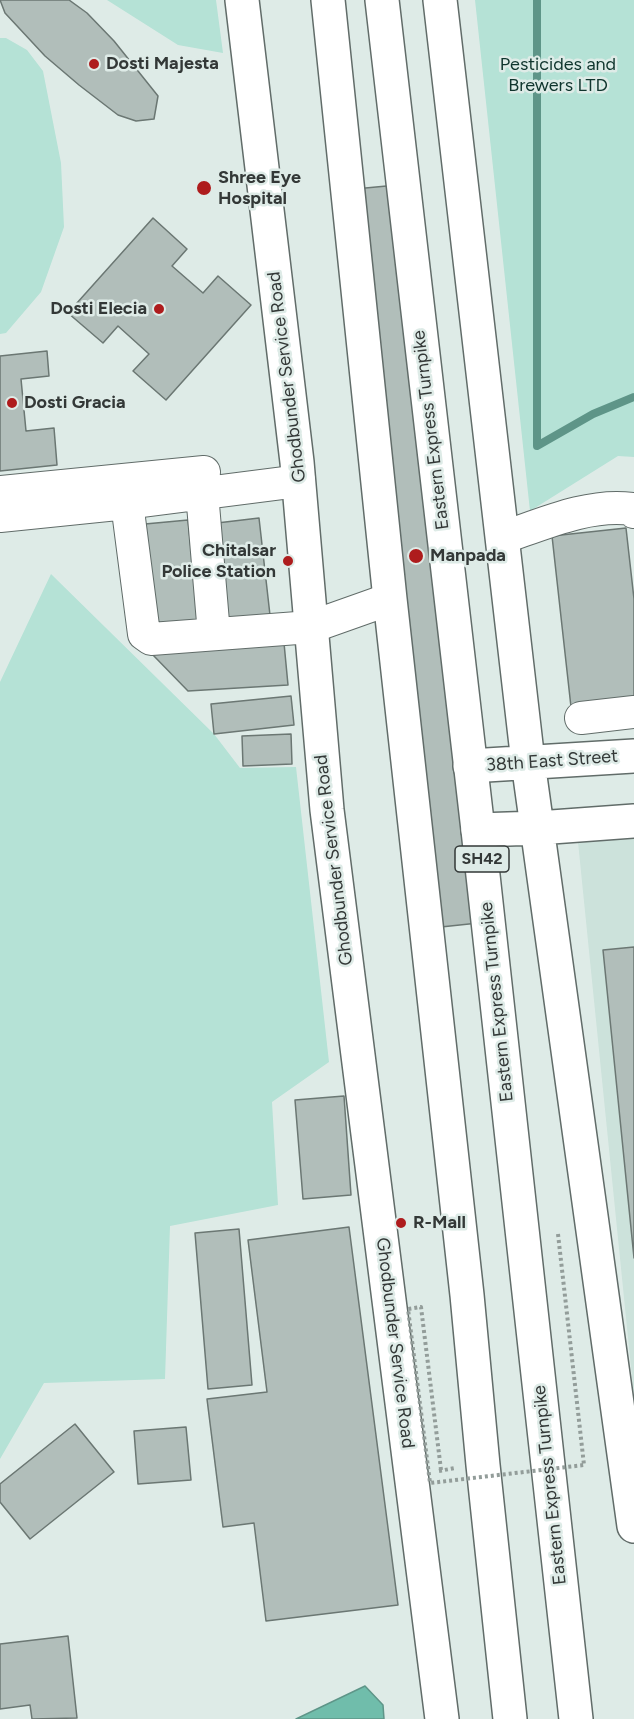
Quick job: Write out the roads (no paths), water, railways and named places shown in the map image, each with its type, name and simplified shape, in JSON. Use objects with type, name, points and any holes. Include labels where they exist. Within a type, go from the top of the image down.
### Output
[{"type":"street","name":"Ghodbunder Service Road","points":[[242,0],[298,472],[327,810],[442,1719]]},
{"type":"street","points":[[328,0],[390,599],[459,1217],[510,1719]]},
{"type":"street","name":"Eastern Express Turnpike","points":[[382,0],[478,830],[576,1719]]},
{"type":"street","points":[[440,0],[528,762],[634,1526]]},
{"type":"street","points":[[0,492],[298,472]]},
{"type":"street","points":[[0,516],[202,493],[298,472]]},
{"type":"street","points":[[202,493],[214,634]]},
{"type":"street","points":[[127,503],[144,634],[151,639],[311,627],[390,599]]},
{"type":"street","points":[[502,538],[598,509],[632,508],[634,512]]},
{"type":"street","points":[[581,718],[634,712]]},
{"type":"street","name":"38th East Street","points":[[470,766],[634,756]]},
{"type":"street","points":[[478,830],[634,821]]},
{"type":"waterway","points":[[537,0],[537,446],[593,414],[634,397]]},
{"type":"place","name":"Dosti Majesta","points":[[94,64]]},
{"type":"place","name":"Shree Eye Hospital","points":[[204,188]]},
{"type":"place","name":"Dosti Elecia","points":[[159,309]]},
{"type":"place","name":"Dosti Gracia","points":[[12,403]]},
{"type":"place","name":"Manpada","points":[[416,556]]},
{"type":"place","name":"Chitalsar Police Station","points":[[288,561]]},
{"type":"place","name":"R-Mall","points":[[401,1223]]},
{"type":"park label","name":"Pesticides and Brewers LTD","points":[[558,76]]}]
